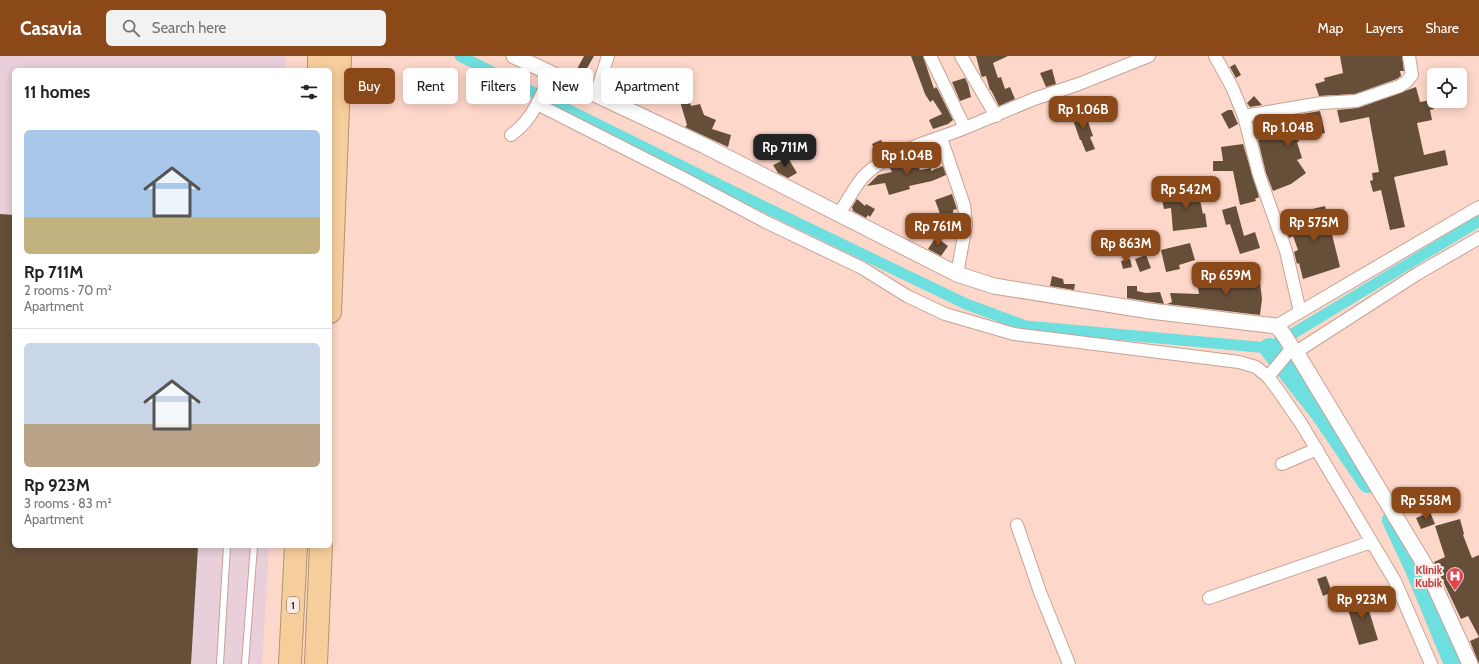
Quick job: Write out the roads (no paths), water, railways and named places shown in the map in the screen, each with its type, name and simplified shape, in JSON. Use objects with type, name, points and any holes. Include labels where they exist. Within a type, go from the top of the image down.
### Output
[{"type":"highway","points":[[319,56],[319,68]]},
{"type":"highway","points":[[332,261],[340,56]]},
{"type":"highway","name":"1","points":[[290,664],[296,548]]},
{"type":"highway","points":[[316,664],[321,548]]},
{"type":"street","points":[[514,56],[538,70]]},
{"type":"street","points":[[596,94],[608,56]]},
{"type":"street","points":[[930,56],[965,128]]},
{"type":"street","points":[[961,56],[996,116]]},
{"type":"street","points":[[839,214],[864,176],[878,164],[893,155],[941,138],[1034,99],[1079,84],[1149,56]]},
{"type":"street","points":[[1215,56],[1232,87],[1244,116],[1259,175],[1286,251],[1300,312]]},
{"type":"street","points":[[1244,116],[1320,103],[1356,101],[1400,86],[1412,75],[1409,56]]},
{"type":"street","points":[[593,93],[703,144],[957,274],[994,286],[1143,310],[1279,328],[1300,312],[1479,207]]},
{"type":"street","points":[[512,135],[522,128],[538,102]]},
{"type":"street","points":[[542,104],[766,222],[862,268],[907,296],[944,314],[1014,334],[1239,362],[1256,367],[1270,374],[1317,449],[1395,581],[1431,664]]},
{"type":"street","points":[[941,138],[964,205],[966,225],[957,274]]},
{"type":"street","points":[[1270,374],[1292,349],[1479,238]]},
{"type":"street","points":[[1279,328],[1426,567],[1470,664]]},
{"type":"street","points":[[1282,464],[1317,449]]},
{"type":"street","points":[[1017,525],[1040,592],[1069,664]]},
{"type":"street","points":[[1209,598],[1371,542]]},
{"type":"lane","points":[[220,664],[228,548]]},
{"type":"lane","points":[[245,664],[254,548]]},
{"type":"waterway","points":[[460,56],[771,210],[966,304],[1026,326],[1269,348],[1479,221]]},
{"type":"waterway","points":[[1269,348],[1321,414],[1368,483]]},
{"type":"waterway","points":[[1392,520],[1415,569],[1454,664]]},
{"type":"place","name":"Klinik Kubik","points":[[1455,591]]}]
